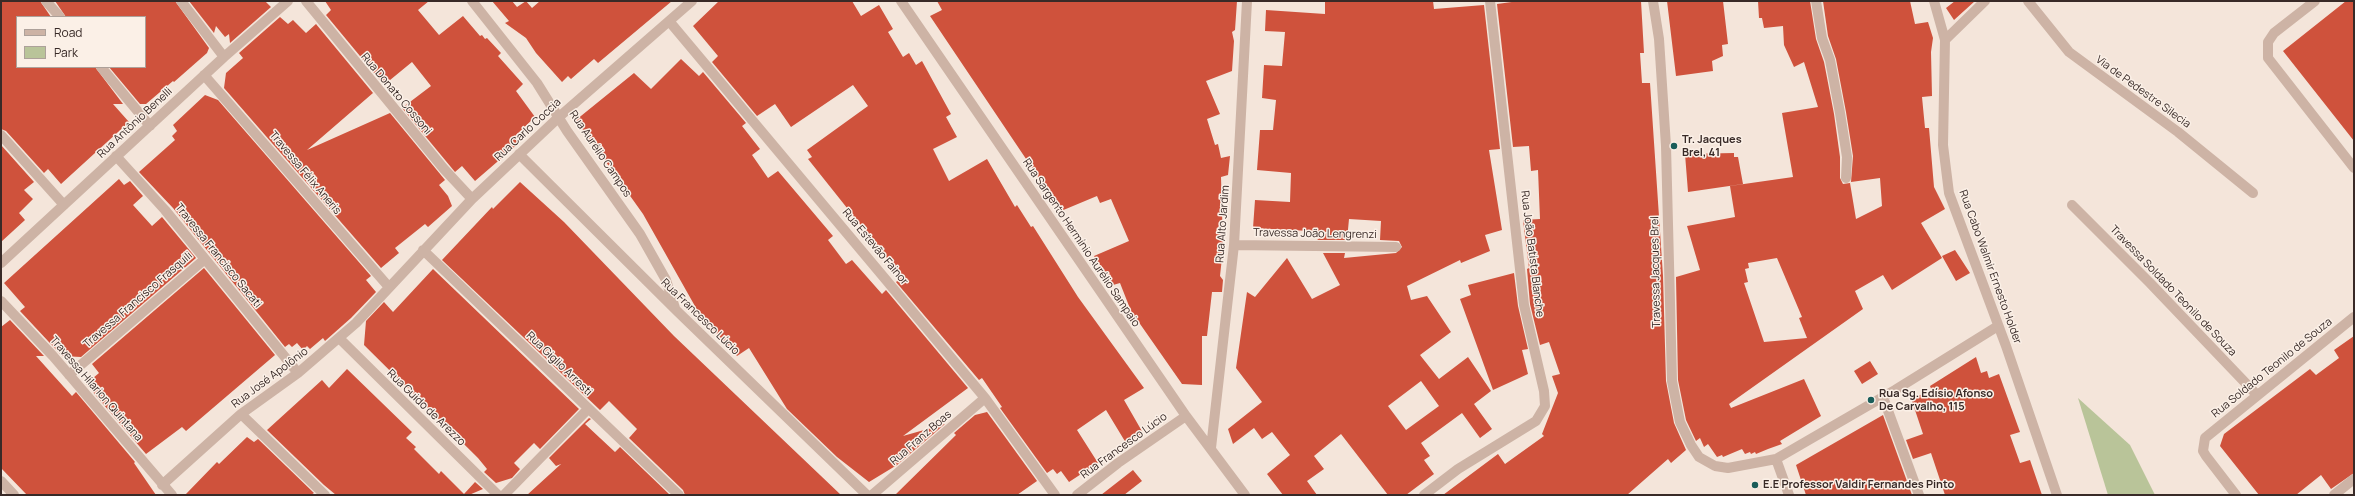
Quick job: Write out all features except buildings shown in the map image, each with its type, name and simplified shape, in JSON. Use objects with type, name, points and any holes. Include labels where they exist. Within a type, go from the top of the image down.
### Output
[{"type":"street","points":[[46,1],[59,16]]},
{"type":"street","points":[[181,1],[224,57]]},
{"type":"street","name":"Rua Antônio Benelli","points":[[1,264],[204,75],[288,1]]},
{"type":"street","name":"Rua Donato Cossoni","points":[[306,1],[444,169],[472,199]]},
{"type":"street","name":"Rua Aurélio Campos","points":[[472,1],[513,51],[560,117],[655,260],[666,280],[676,312]]},
{"type":"street","name":"Rua Carlo Coccia","points":[[388,286],[472,199],[519,154],[692,1]]},
{"type":"street","name":"Rua Sargento Hermínio Aurélio Sampaio","points":[[901,1],[1186,416],[1245,495]]},
{"type":"street","name":"Rua Alto Jardim","points":[[1211,448],[1234,245],[1247,1]]},
{"type":"street","name":"Rua João Batista Blanche","points":[[1424,495],[1458,469],[1536,421],[1544,406],[1544,391],[1524,305],[1490,1]]},
{"type":"street","name":"Travessa Jacques Brel","points":[[1653,1],[1659,39],[1666,146],[1672,381],[1680,422],[1691,445],[1700,457],[1715,466],[1728,468],[1776,459],[1883,397],[1998,326]]},
{"type":"street","points":[[1816,1],[1822,38],[1830,60],[1840,113],[1847,157],[1846,178]]},
{"type":"street","name":"Rua Cabo Walmir Ernesto Holder","points":[[1934,1],[1946,40],[1942,145],[1949,193],[1998,326],[2057,495]]},
{"type":"street","points":[[1946,40],[1985,1]]},
{"type":"street","name":"Via de Pedestre Silecia","points":[[2028,1],[2069,52],[2178,132],[2253,193]]},
{"type":"street","points":[[2315,1],[2274,33],[2268,42],[2268,58],[2354,168]]},
{"type":"street","name":"Rua Estevão Fainor","points":[[669,21],[985,398],[1055,495]]},
{"type":"street","points":[[102,68],[150,126]]},
{"type":"street","name":"Travessa Félix Aneris","points":[[204,75],[388,286]]},
{"type":"street","points":[[1,135],[64,205]]},
{"type":"street","name":"Rua Francesco Lúcio","points":[[519,154],[676,312],[867,495]]},
{"type":"street","name":"Travessa Francisco Sacati","points":[[116,156],[165,210],[298,373]]},
{"type":"street","name":"Travessa Soldado Teonilo de Souza","points":[[2072,205],[2150,283],[2257,395]]},
{"type":"street","name":"Travessa João Lengrenzi","points":[[1234,245],[1396,247]]},
{"type":"street","name":"Rua Giglio Arresti","points":[[423,250],[588,410],[679,495]]},
{"type":"street","name":"Travessa Francisco Frasquili","points":[[69,375],[205,259]]},
{"type":"street","name":"Rua José Apolônio","points":[[162,485],[241,414],[298,373],[339,338],[388,286]]},
{"type":"street","name":"Travessa Hilarion Quintana","points":[[1,301],[69,375],[172,495]]},
{"type":"street","name":"Rua Soldado Teonilo de Souza","points":[[2236,495],[2203,451],[2205,438],[2354,317]]},
{"type":"street","name":"Rua Guido de Arezzo","points":[[339,338],[498,495]]},
{"type":"street","points":[[1883,397],[1919,495]]},
{"type":"street","name":"Rua Franz Boas","points":[[872,495],[985,398]]},
{"type":"street","points":[[504,495],[588,410]]},
{"type":"street","points":[[241,414],[325,495]]},
{"type":"street","name":"Rua Francesco Lúcio","points":[[1077,495],[1118,463],[1186,416]]},
{"type":"street","points":[[1776,459],[1789,495]]},
{"type":"street","points":[[2334,495],[2354,480]]},
{"type":"street","points":[[1,481],[14,495]]},
{"type":"green space","points":[[2078,398],[2130,445],[2155,495],[2108,495]]},
{"type":"place","name":"Tr. Jacques Brel, 41","points":[[1674,146]]},
{"type":"place","name":"Rua Sg. Edísio Afonso De Carvalho, 115","points":[[1871,400]]},
{"type":"place","name":"E.E Professor Valdir Fernandes Pinto","points":[[1755,485]]}]
